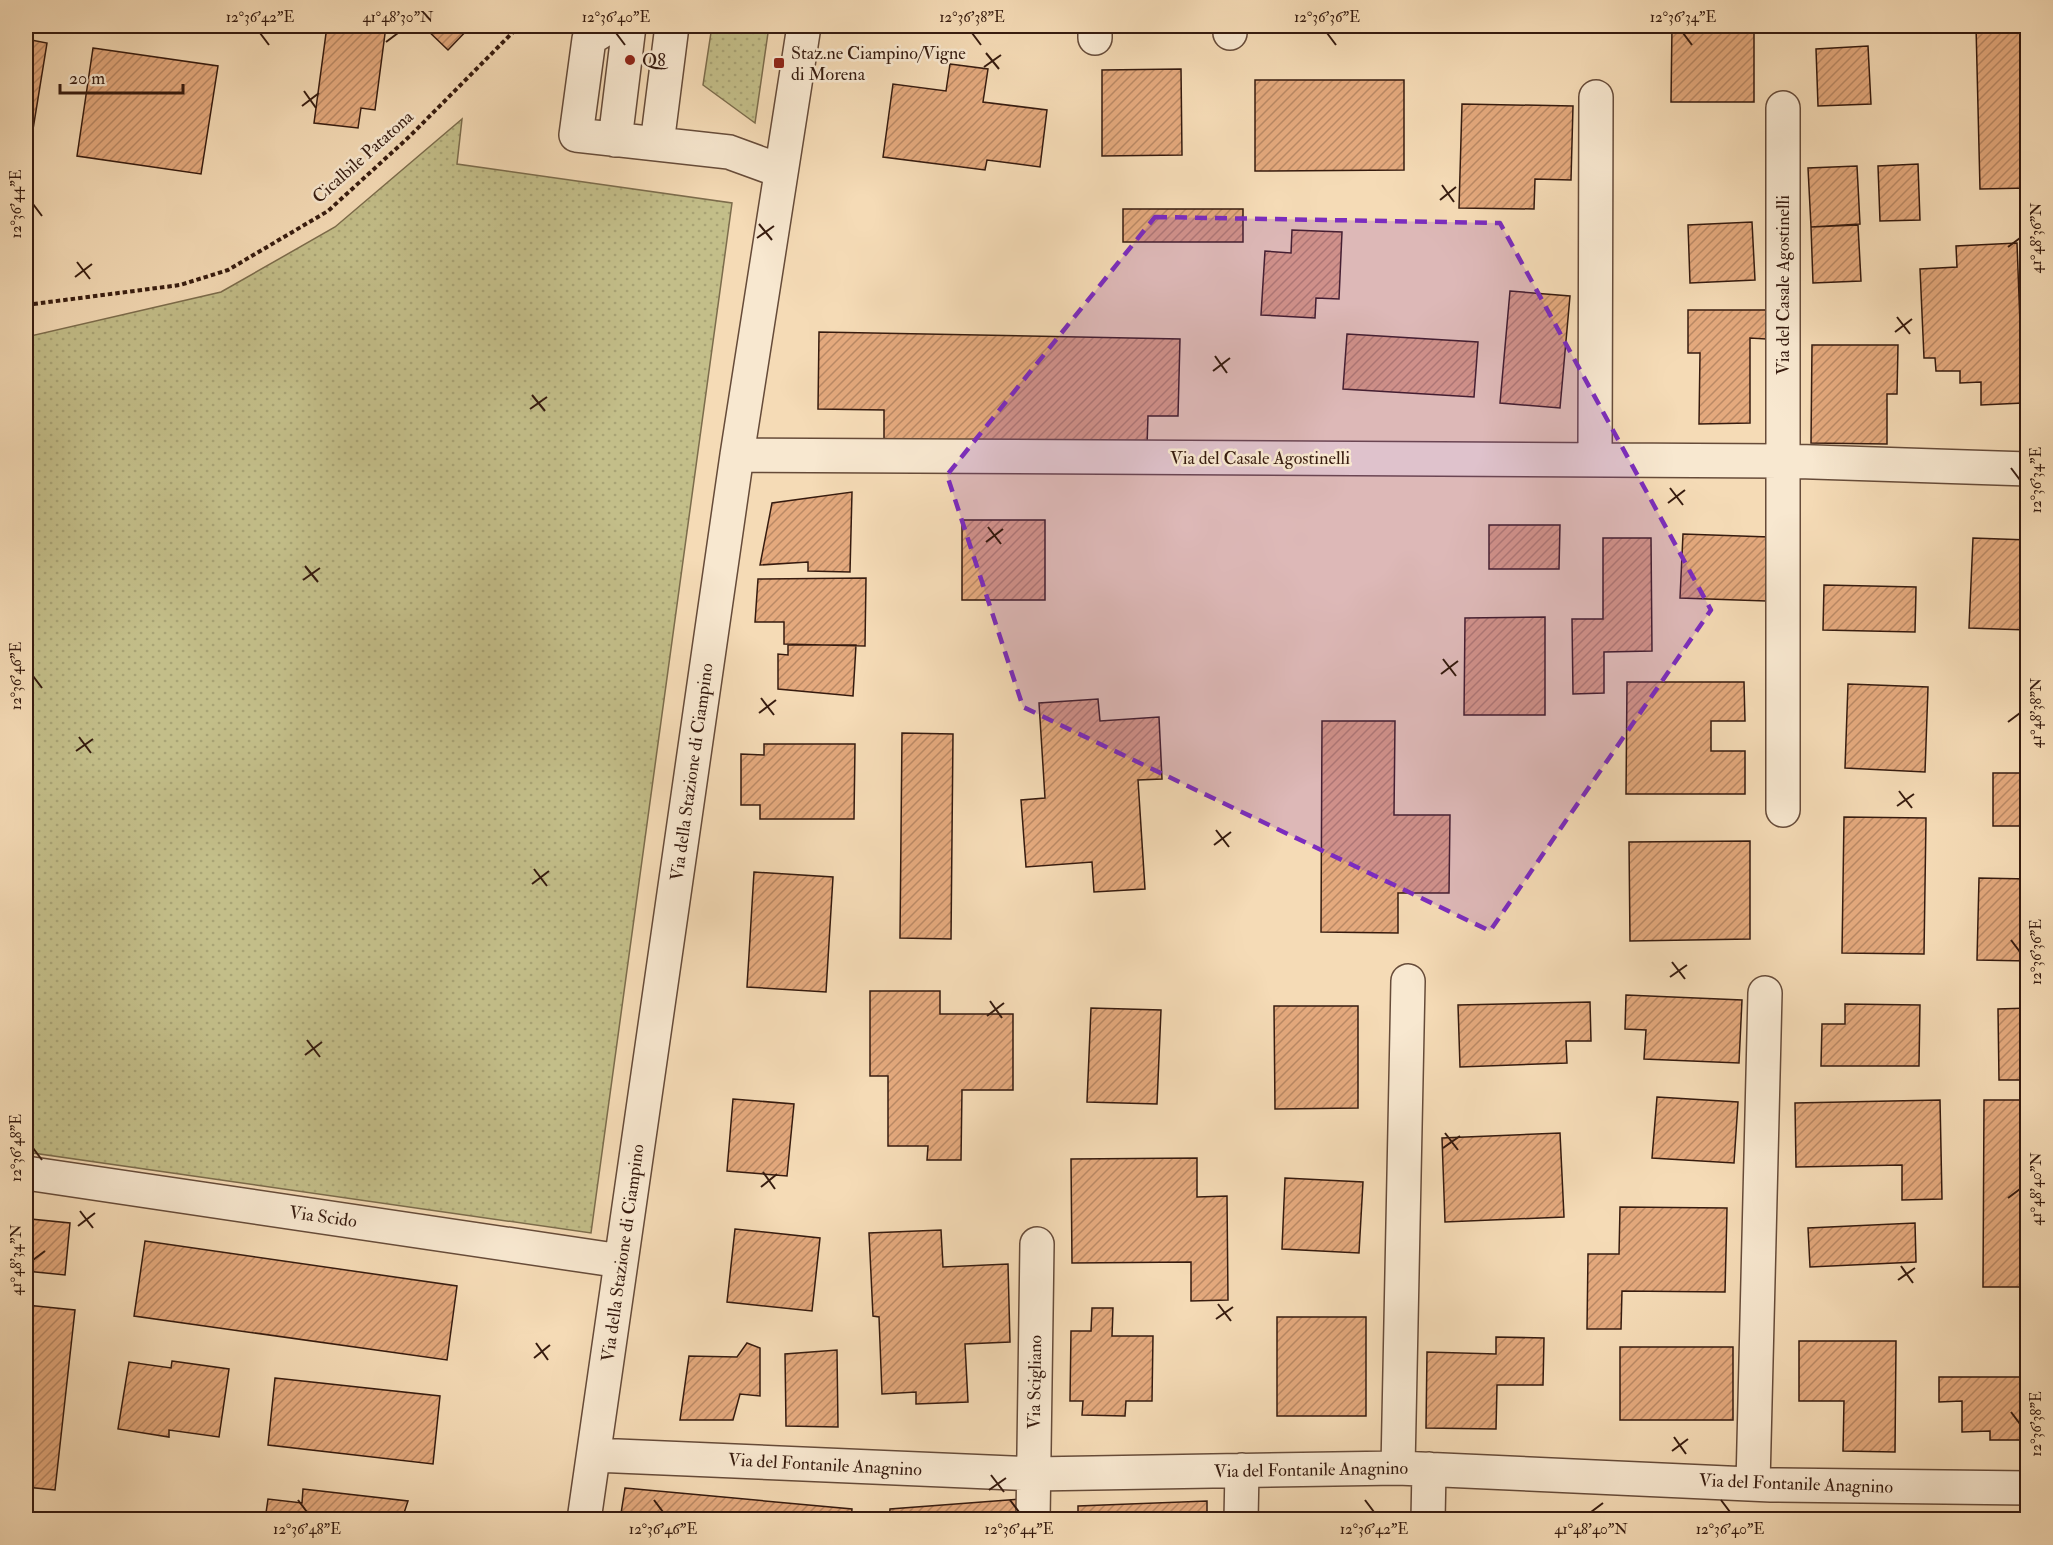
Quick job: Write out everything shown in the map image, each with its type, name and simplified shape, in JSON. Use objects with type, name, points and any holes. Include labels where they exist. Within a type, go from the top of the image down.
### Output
[{"type":"street","points":[[610,26],[589,39],[576,135],[729,152],[781,171]]},
{"type":"street","points":[[615,140],[629,26]]},
{"type":"street","points":[[657,144],[672,26]]},
{"type":"street","name":"Via della Stazione di Ciampino","points":[[584,1520],[737,455],[804,26]]},
{"type":"street","points":[[1595,460],[1596,97]]},
{"type":"street","name":"Via del Casale Agostinelli","points":[[1783,810],[1784,108]]},
{"type":"street","name":"Via del Casale Agostinelli","points":[[737,455],[1783,461],[2028,470]]},
{"type":"street","points":[[1408,981],[1413,1468],[1428,1520]]},
{"type":"street","points":[[1753,1484],[1765,993]]},
{"type":"street","name":"Via Scido","points":[[26,1173],[621,1261]]},
{"type":"street","name":"Via Scigliano","points":[[1033,1520],[1038,1244]]},
{"type":"street","name":"Via del Fontanile Anagnino","points":[[594,1455],[1034,1474],[1413,1468],[1753,1484],[2028,1488]]},
{"type":"street","points":[[1241,1520],[1242,1470]]},
{"type":"path","name":"Cicalbile Patatona","points":[[26,305],[180,285],[228,270],[328,211],[410,136],[519,26]]},
{"type":"highlighted area","points":[[1155,217],[1500,223],[1711,610],[1490,931],[1023,707],[947,475]]},
{"type":"shaded area","points":[[712,26],[769,26],[755,123],[703,85]]},
{"type":"shaded area","points":[[462,119],[457,164],[732,203],[591,1233],[26,1152],[26,337],[221,292],[335,227]]},
{"type":"building","points":[[327,26],[386,26],[375,110],[361,108],[358,128],[314,123]]},
{"type":"building","points":[[423,26],[471,26],[448,50]]},
{"type":"building","points":[[1112,26],[1183,26],[1183,31],[1112,28]]},
{"type":"building","points":[[1672,26],[1754,26],[1754,102],[1671,102]]},
{"type":"building","points":[[1976,26],[2028,26],[2028,188],[1980,189]]},
{"type":"building","points":[[26,39],[47,43],[28,160],[26,160]]},
{"type":"building","points":[[1868,46],[1871,104],[1818,106],[1816,49]]},
{"type":"building","points":[[93,48],[218,66],[201,174],[77,156]]},
{"type":"building","points":[[950,64],[988,69],[983,102],[1047,110],[1040,167],[987,160],[985,170],[883,157],[893,84],[946,91]]},
{"type":"building","points":[[1181,69],[1182,155],[1102,156],[1102,70]]},
{"type":"building","points":[[1255,80],[1404,80],[1404,170],[1255,171]]},
{"type":"building","points":[[1462,104],[1573,106],[1571,180],[1535,179],[1534,209],[1459,208]]},
{"type":"building","points":[[1918,164],[1920,220],[1880,221],[1878,166]]},
{"type":"building","points":[[1857,166],[1860,224],[1811,227],[1808,168]]},
{"type":"building","points":[[1123,209],[1243,209],[1243,242],[1123,242]]},
{"type":"building","points":[[1752,222],[1755,280],[1690,283],[1688,225]]},
{"type":"building","points":[[1858,225],[1861,281],[1813,283],[1811,227]]},
{"type":"building","points":[[1292,230],[1342,232],[1339,299],[1316,298],[1315,318],[1261,315],[1265,251],[1291,253]]},
{"type":"building","points":[[2017,243],[2023,403],[1981,405],[1981,382],[1960,383],[1960,371],[1936,371],[1935,358],[1924,358],[1920,269],[1957,267],[1956,246]]},
{"type":"building","points":[[1510,291],[1570,296],[1560,408],[1500,403]]},
{"type":"building","points":[[1688,310],[1766,310],[1766,339],[1750,338],[1750,423],[1699,424],[1700,353],[1688,353]]},
{"type":"building","points":[[819,332],[1180,339],[1178,416],[1148,416],[1147,446],[884,441],[884,410],[818,409]]},
{"type":"building","points":[[1347,334],[1478,342],[1474,397],[1343,389]]},
{"type":"building","points":[[1812,345],[1898,345],[1897,394],[1887,394],[1887,444],[1811,443]]},
{"type":"building","points":[[852,492],[850,572],[808,571],[808,562],[760,565],[772,503]]},
{"type":"building","points":[[962,520],[1045,520],[1045,600],[962,600]]},
{"type":"building","points":[[1489,525],[1560,525],[1559,569],[1489,569]]},
{"type":"building","points":[[1683,534],[1769,537],[1766,601],[1680,598]]},
{"type":"building","points":[[1603,538],[1651,538],[1652,651],[1604,652],[1604,693],[1573,694],[1572,619],[1603,619]]},
{"type":"building","points":[[1973,538],[2028,540],[2027,630],[1969,628]]},
{"type":"building","points":[[866,578],[865,646],[784,644],[784,622],[755,622],[758,579]]},
{"type":"building","points":[[1824,585],[1916,587],[1915,632],[1823,630]]},
{"type":"building","points":[[1545,617],[1545,715],[1464,715],[1465,618]]},
{"type":"building","points":[[788,645],[856,645],[853,696],[778,689],[778,654],[788,655]]},
{"type":"building","points":[[1627,682],[1744,682],[1745,721],[1711,721],[1711,751],[1745,751],[1745,794],[1626,794]]},
{"type":"building","points":[[1848,684],[1928,687],[1925,772],[1845,768]]},
{"type":"building","points":[[1098,699],[1100,721],[1159,717],[1162,779],[1138,780],[1145,889],[1094,892],[1092,862],[1026,867],[1021,800],[1045,798],[1039,703]]},
{"type":"building","points":[[1322,721],[1395,721],[1394,815],[1450,815],[1449,893],[1398,893],[1398,933],[1321,932]]},
{"type":"building","points":[[902,733],[953,734],[951,939],[900,938]]},
{"type":"building","points":[[764,744],[855,744],[854,819],[760,819],[760,805],[741,805],[741,754],[764,755]]},
{"type":"building","points":[[1993,773],[2028,773],[2028,826],[1993,826]]},
{"type":"building","points":[[1844,817],[1926,818],[1924,954],[1842,953]]},
{"type":"building","points":[[1750,841],[1750,939],[1630,941],[1629,842]]},
{"type":"building","points":[[754,872],[833,877],[826,992],[747,987]]},
{"type":"building","points":[[1979,878],[2028,879],[2028,961],[1977,960]]},
{"type":"building","points":[[870,991],[940,991],[940,1014],[1013,1014],[1013,1090],[962,1090],[961,1160],[927,1160],[928,1146],[888,1146],[888,1076],[870,1076]]},
{"type":"building","points":[[1626,995],[1742,1000],[1739,1063],[1644,1059],[1646,1030],[1625,1029]]},
{"type":"building","points":[[1590,1002],[1591,1041],[1566,1041],[1567,1063],[1460,1067],[1458,1005]]},
{"type":"building","points":[[1845,1004],[1920,1005],[1919,1066],[1821,1066],[1822,1024],[1845,1024]]},
{"type":"building","points":[[1274,1006],[1358,1006],[1358,1108],[1275,1109]]},
{"type":"building","points":[[1091,1008],[1161,1010],[1157,1104],[1087,1102]]},
{"type":"building","points":[[2028,1008],[2028,1080],[1999,1080],[1998,1009]]},
{"type":"building","points":[[1657,1097],[1738,1102],[1734,1163],[1652,1158]]},
{"type":"building","points":[[733,1099],[794,1104],[787,1176],[727,1171]]},
{"type":"building","points":[[1940,1100],[1942,1199],[1902,1200],[1902,1165],[1796,1167],[1795,1103]]},
{"type":"building","points":[[1984,1100],[2028,1100],[2028,1287],[1983,1287]]},
{"type":"building","points":[[1560,1133],[1564,1217],[1445,1222],[1442,1138]]},
{"type":"building","points":[[1197,1158],[1197,1197],[1227,1196],[1228,1300],[1191,1301],[1191,1262],[1072,1263],[1071,1159]]},
{"type":"building","points":[[1285,1178],[1363,1182],[1359,1253],[1282,1249]]},
{"type":"building","points":[[26,1205],[32,1206],[31,1219],[70,1223],[65,1275],[26,1271]]},
{"type":"building","points":[[1620,1207],[1727,1208],[1725,1292],[1622,1291],[1621,1329],[1587,1329],[1588,1254],[1619,1254]]},
{"type":"building","points":[[1915,1223],[1916,1262],[1810,1267],[1808,1228]]},
{"type":"building","points":[[735,1229],[820,1238],[812,1311],[727,1302]]},
{"type":"building","points":[[941,1230],[943,1267],[1008,1264],[1010,1342],[965,1344],[968,1402],[916,1404],[916,1392],[882,1394],[879,1317],[873,1316],[869,1233]]},
{"type":"building","points":[[145,1241],[457,1286],[447,1360],[134,1316]]},
{"type":"building","points":[[26,1305],[75,1310],[55,1490],[26,1487]]},
{"type":"building","points":[[1092,1308],[1113,1308],[1112,1336],[1153,1336],[1152,1401],[1126,1401],[1125,1416],[1082,1415],[1083,1401],[1070,1401],[1071,1331],[1091,1331]]},
{"type":"building","points":[[1277,1317],[1366,1317],[1366,1416],[1277,1416]]},
{"type":"building","points":[[1496,1337],[1544,1338],[1543,1385],[1497,1385],[1496,1429],[1426,1428],[1427,1352],[1496,1354]]},
{"type":"building","points":[[1799,1341],[1896,1341],[1895,1452],[1843,1451],[1844,1401],[1799,1401]]},
{"type":"building","points":[[747,1343],[760,1348],[760,1396],[740,1394],[733,1420],[680,1420],[689,1356],[737,1357]]},
{"type":"building","points":[[1620,1347],[1733,1347],[1733,1420],[1620,1420]]},
{"type":"building","points":[[837,1350],[838,1427],[786,1426],[785,1354]]},
{"type":"building","points":[[172,1361],[229,1369],[219,1437],[169,1430],[169,1437],[118,1429],[129,1362],[171,1368]]},
{"type":"building","points":[[1939,1377],[2028,1377],[2028,1432],[2025,1432],[2025,1440],[1990,1440],[1990,1431],[1962,1432],[1962,1401],[1939,1402]]},
{"type":"building","points":[[275,1378],[440,1396],[433,1464],[268,1445]]},
{"type":"building","points":[[625,1488],[852,1509],[851,1520],[620,1520]]},
{"type":"building","points":[[303,1489],[408,1501],[404,1513],[439,1517],[439,1520],[265,1520],[268,1499],[302,1503]]},
{"type":"building","points":[[1021,1499],[1021,1520],[889,1520],[890,1509]]},
{"type":"building","points":[[1207,1501],[1207,1520],[1078,1520],[1078,1506]]},
{"type":"place","name":"Q8","points":[[630,60]]},
{"type":"place","name":"Staz.ne Ciampino/Vigne di Morena","points":[[779,63]]}]
